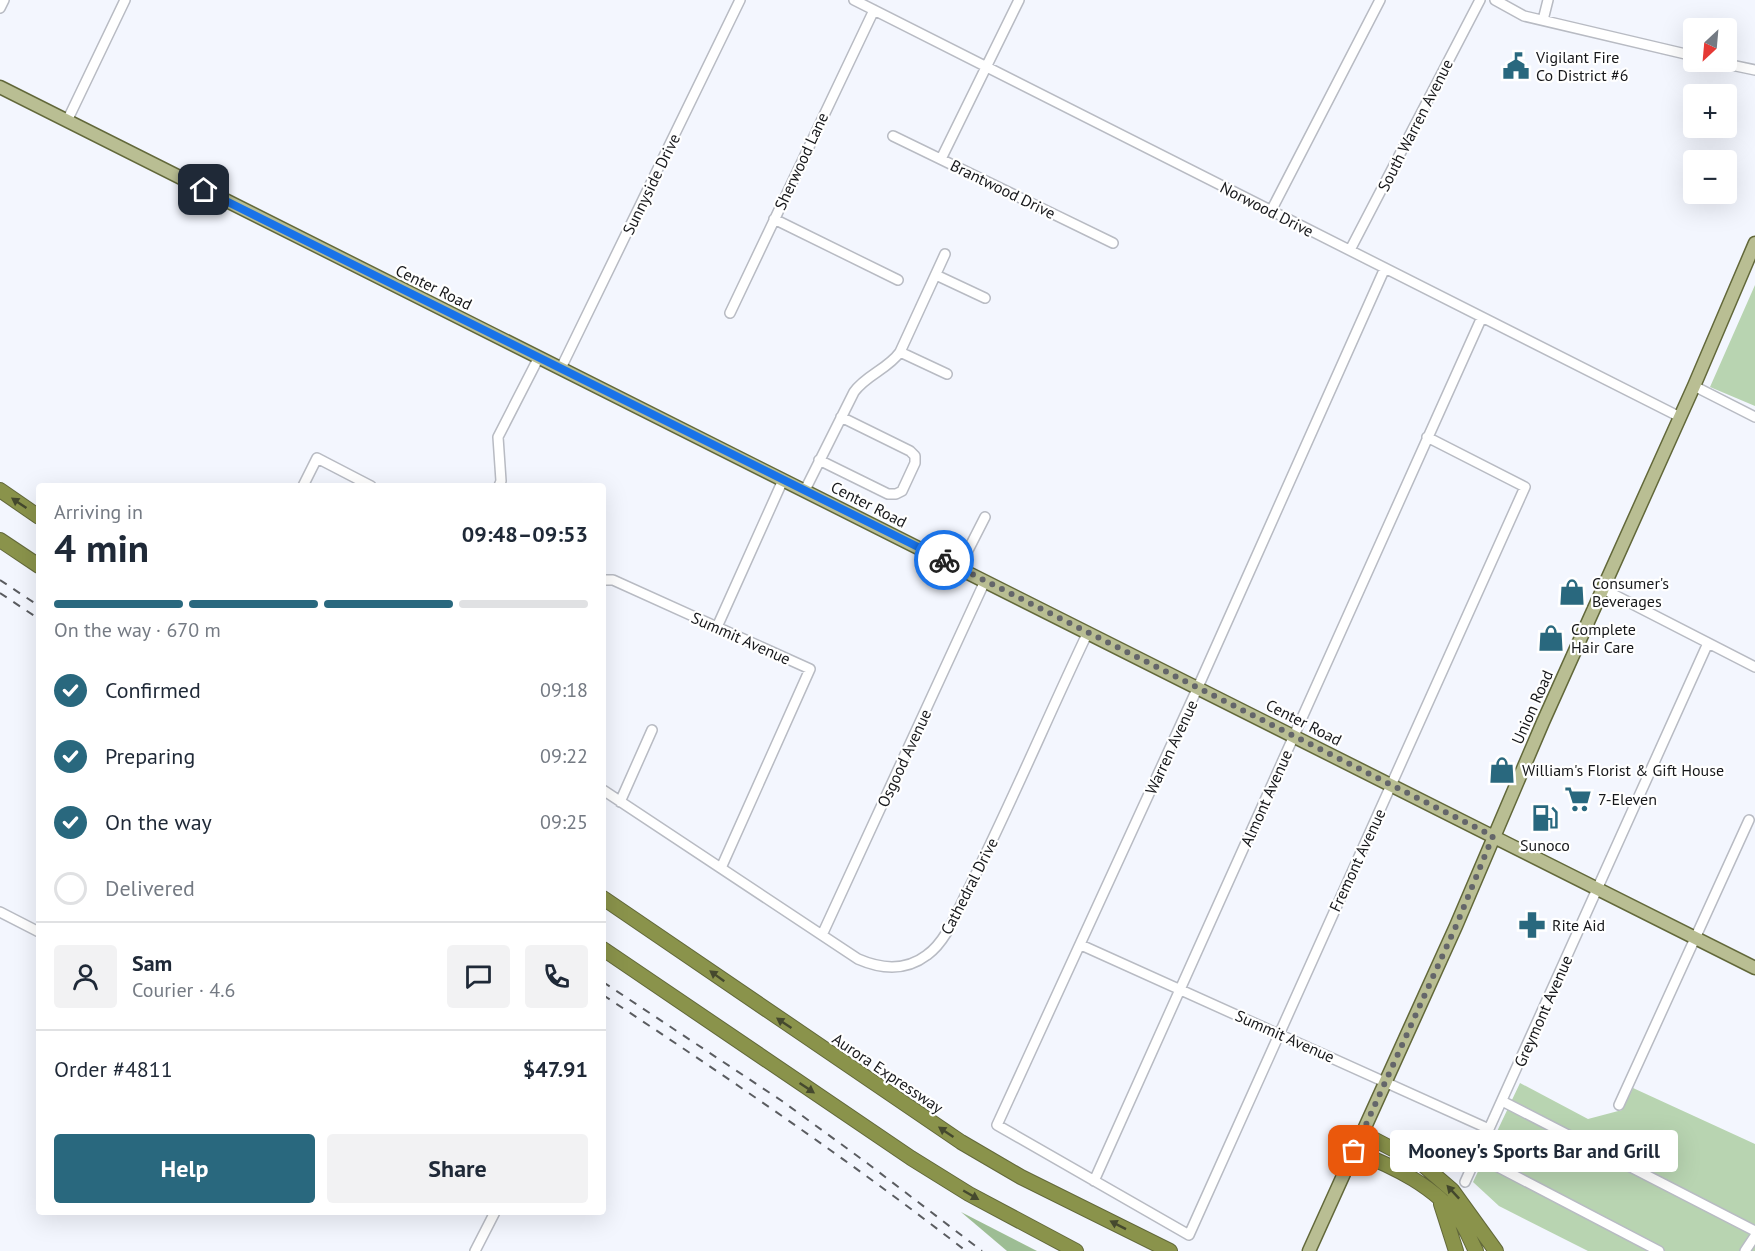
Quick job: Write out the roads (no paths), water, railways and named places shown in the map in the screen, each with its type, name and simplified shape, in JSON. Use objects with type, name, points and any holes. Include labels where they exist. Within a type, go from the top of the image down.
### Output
[{"type":"highway","points":[[0,490],[36,515]]},
{"type":"highway","points":[[0,540],[36,564]]},
{"type":"highway","name":"Aurora Expressway","points":[[606,900],[961,1142],[1021,1177],[1170,1251]]},
{"type":"highway","points":[[606,951],[910,1158],[969,1194],[1076,1251]]},
{"type":"highway","points":[[1362,1133],[1423,1165],[1452,1190],[1496,1251]]},
{"type":"highway","points":[[1354,1151],[1412,1178],[1440,1200],[1461,1222],[1476,1251]]},
{"type":"highway","points":[[1440,1200],[1456,1251]]},
{"type":"highway","points":[[1478,1223],[1487,1251]]},
{"type":"main road","name":"Center Road","points":[[0,87],[1755,968]]},
{"type":"main road","name":"Union Road","points":[[1309,1251],[1456,926],[1493,836],[1694,386],[1755,243]]},
{"type":"street","points":[[0,8],[4,0]]},
{"type":"street","points":[[66,121],[125,0]]},
{"type":"street","name":"Sunnyside Drive","points":[[561,368],[740,0]]},
{"type":"street","name":"Norwood Drive","points":[[854,0],[1680,417]]},
{"type":"street","points":[[941,159],[1019,0]]},
{"type":"street","points":[[1271,211],[1380,0]]},
{"type":"street","name":"South Warren Avenue","points":[[1350,250],[1480,0]]},
{"type":"street","points":[[1495,0],[1524,16],[1683,53]]},
{"type":"street","points":[[1543,20],[1548,0]]},
{"type":"street","name":"Sherwood Lane","points":[[730,313],[874,10]]},
{"type":"street","points":[[1737,66],[1755,70]]},
{"type":"street","name":"Brantwood Drive","points":[[892,136],[1113,243]]},
{"type":"street","points":[[774,219],[898,280]]},
{"type":"street","points":[[804,490],[861,381],[894,360],[900,352],[945,254]]},
{"type":"street","name":"Warren Avenue","points":[[1094,1181],[997,1125],[1198,687],[1385,268]]},
{"type":"street","points":[[936,275],[985,298]]},
{"type":"street","name":"Almont Avenue","points":[[1094,1181],[1482,317]]},
{"type":"street","points":[[900,352],[947,374]]},
{"type":"street","points":[[500,483],[498,437],[539,357]]},
{"type":"street","points":[[1694,386],[1755,417]]},
{"type":"street","points":[[819,460],[888,494],[902,491],[915,463],[915,456],[910,451],[841,417]]},
{"type":"street","name":"Fremont Avenue","points":[[1094,1181],[1190,1235],[1392,785],[1525,487],[1427,437]]},
{"type":"street","points":[[305,483],[317,459],[365,483]]},
{"type":"street","points":[[717,627],[783,480]]},
{"type":"street","points":[[959,568],[985,517]]},
{"type":"street","name":"Summit Avenue","points":[[606,580],[613,580],[810,669],[721,868]]},
{"type":"street","name":"Osgood Avenue","points":[[822,935],[985,581]]},
{"type":"street","points":[[1603,589],[1755,667]]},
{"type":"street","name":"Cathedral Drive","points":[[606,792],[858,959],[878,966],[893,968],[905,966],[927,956],[944,938],[986,854],[1088,632]]},
{"type":"street","name":"Greymont Avenue","points":[[1465,1182],[1708,643]]},
{"type":"street","points":[[620,802],[652,729]]},
{"type":"street","points":[[1619,1105],[1749,820]]},
{"type":"street","points":[[0,912],[36,930]]},
{"type":"street","name":"Summit Avenue","points":[[1081,945],[1489,1129]]},
{"type":"street","points":[[1502,1101],[1755,1230]]},
{"type":"street","points":[[1477,1156],[1659,1251]]},
{"type":"street","points":[[475,1251],[493,1215]]},
{"type":"street","points":[[1745,1251],[1755,1236]]},
{"type":"railway","points":[[0,580],[36,604]]},
{"type":"railway","points":[[0,593],[36,617]]},
{"type":"railway","points":[[606,984],[782,1101],[982,1251]]},
{"type":"railway","points":[[606,997],[787,1120],[966,1251]]},
{"type":"place","name":"Vigilant Fire Co District #6","points":[[1516,66]]},
{"type":"place","name":"Consumer's Beverages","points":[[1572,592]]},
{"type":"place","name":"Complete Hair Care","points":[[1551,638]]},
{"type":"place","name":"William's Florist & Gift House","points":[[1502,770]]},
{"type":"place","name":"7-Eleven","points":[[1578,799]]},
{"type":"place","name":"Sunoco","points":[[1545,818]]},
{"type":"place","name":"Rite Aid","points":[[1532,925]]},
{"type":"place","name":"Mooney's Sports Bar and Grill","points":[[1354,1151]]}]
